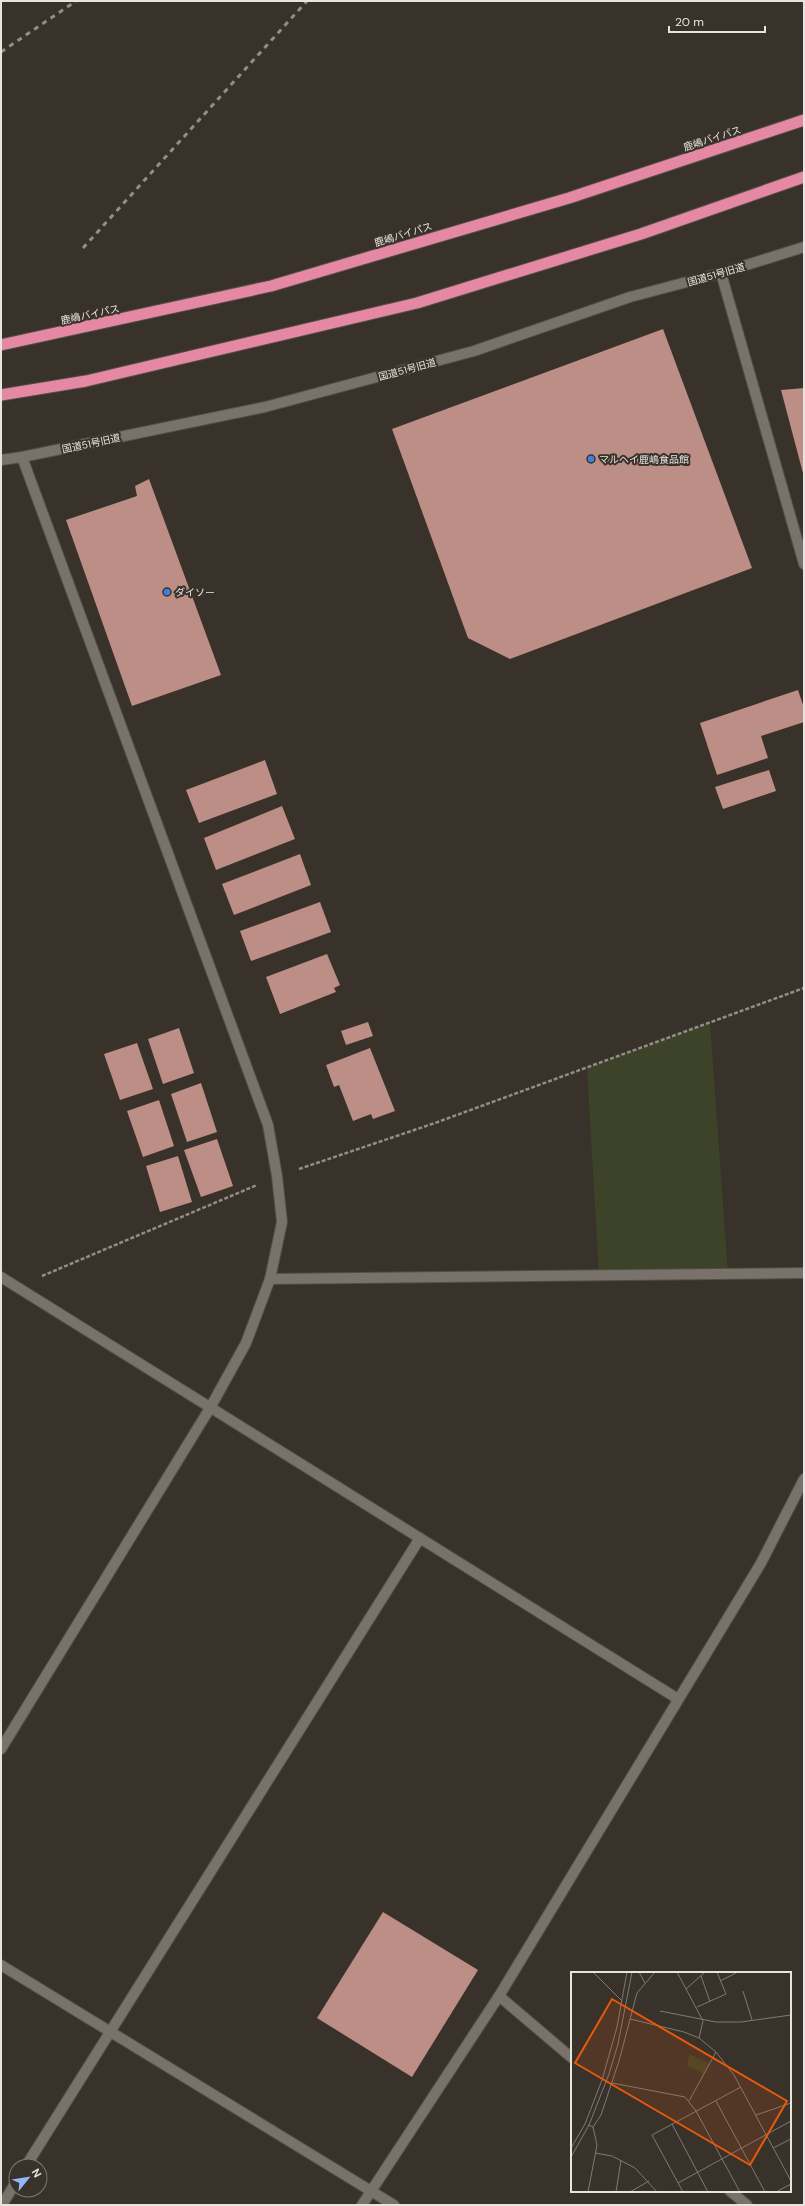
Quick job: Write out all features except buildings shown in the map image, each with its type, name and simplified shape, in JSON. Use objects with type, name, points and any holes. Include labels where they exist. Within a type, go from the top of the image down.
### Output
[{"type":"highway","name":"鹿嶋バイパス","points":[[1,345],[270,286],[569,198],[804,120]]},
{"type":"highway","points":[[1,395],[86,380],[417,303],[641,234],[804,177]]},
{"type":"street","name":"国道51号旧道","points":[[1,460],[265,407],[474,351],[630,297],[721,273],[804,247]]},
{"type":"street","points":[[721,273],[804,564]]},
{"type":"street","points":[[1,1749],[210,1408],[246,1343],[270,1279],[282,1222],[277,1176],[268,1125],[22,457]]},
{"type":"street","points":[[270,1279],[804,1273]]},
{"type":"street","points":[[1,1277],[18,1286],[210,1408],[678,1699]]},
{"type":"street","points":[[362,2205],[498,1996],[761,1563],[804,1479]]},
{"type":"street","points":[[31,2158],[420,1538]]},
{"type":"street","points":[[1,1965],[394,2205]]},
{"type":"street","points":[[498,1996],[571,2057]]},
{"type":"street","points":[[731,2192],[747,2205]]},
{"type":"street","points":[[2,2205],[8,2195]]},
{"type":"path","points":[[18,1286],[277,1176],[435,1123],[804,988]]},
{"type":"green space","points":[[710,1023],[728,1274],[599,1276],[587,1068]]},
{"type":"railway","points":[[1,52],[76,1]]},
{"type":"railway","points":[[83,248],[307,1]]},
{"type":"place","name":"マルヘイ鹿嶋食品館","points":[[591,459]]},
{"type":"place","name":"ダイソー","points":[[167,592]]}]
